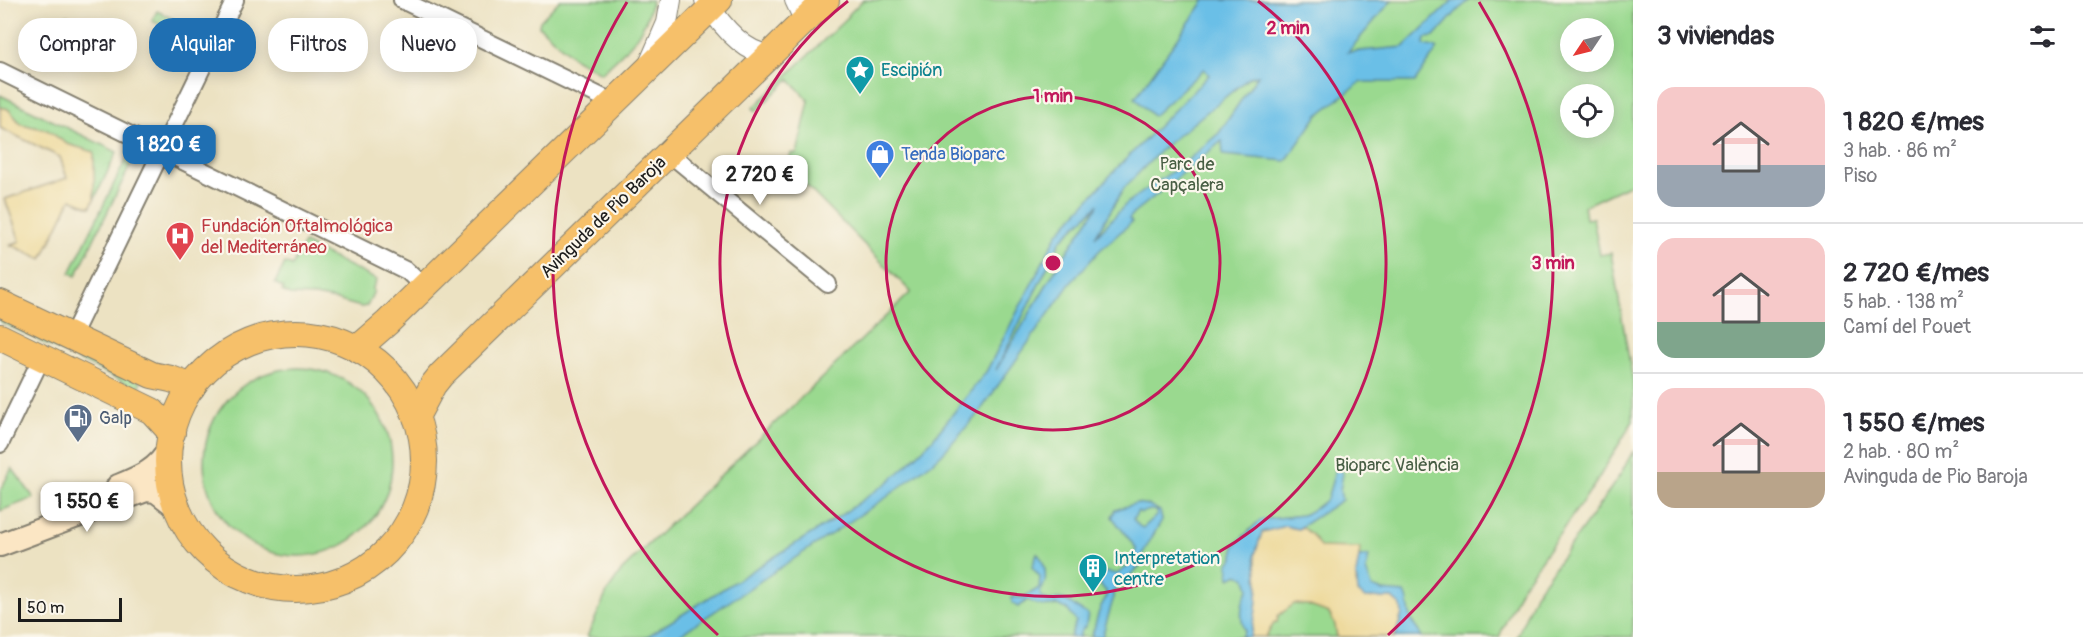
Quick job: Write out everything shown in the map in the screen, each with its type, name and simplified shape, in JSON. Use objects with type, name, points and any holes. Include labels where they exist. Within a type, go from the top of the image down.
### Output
[{"type":"main road","name":"Avinguda de Pio Baroja","points":[[416,417],[440,376],[769,56],[799,12],[826,0]]},
{"type":"main road","points":[[357,349],[644,74],[711,3]]},
{"type":"main road","points":[[0,303],[152,375],[192,387]]},
{"type":"main road","points":[[0,337],[152,411],[170,441],[170,479],[178,508],[191,534],[217,562],[252,581],[290,590],[309,589],[347,579],[364,571],[380,559],[399,537],[414,512],[424,475],[422,436],[416,417],[403,391],[390,374],[357,349],[322,336],[285,334],[249,342],[225,355],[203,373],[179,409],[170,441],[164,459],[153,470],[0,531]]},
{"type":"main road","points":[[0,545],[146,490],[156,491],[178,508]]},
{"type":"street","points":[[71,338],[235,0]]},
{"type":"street","points":[[402,0],[614,102]]},
{"type":"street","points":[[644,74],[661,40],[671,0]]},
{"type":"street","points":[[711,3],[748,47],[754,52],[769,56]]},
{"type":"street","points":[[0,71],[407,270],[424,287]]},
{"type":"street","points":[[669,153],[828,284]]},
{"type":"street","points":[[0,444],[42,357]]},
{"type":"green space","points":[[560,0],[652,0],[649,13],[639,33],[601,73],[574,58],[539,26],[540,21]]},
{"type":"green space","points":[[863,0],[1633,0],[1633,183],[1584,206],[1586,219],[1593,218],[1600,255],[1611,253],[1633,382],[1633,421],[1595,484],[1521,588],[1499,637],[587,637],[607,592],[622,570],[911,292],[788,167],[791,153],[797,154],[809,101],[789,79],[756,111],[753,108]]},
{"type":"green space","points":[[157,11],[171,18],[154,18]]},
{"type":"green space","points":[[0,95],[117,152],[94,200],[94,152],[67,144],[47,130],[21,124],[8,109],[0,107]]},
{"type":"green space","points":[[127,157],[131,164],[76,276],[70,273]]},
{"type":"green space","points":[[304,243],[377,280],[367,306],[361,307],[315,296],[290,295],[282,291],[284,288],[275,283],[285,263],[292,266]]},
{"type":"green space","points":[[0,314],[141,382],[138,389],[0,322]]},
{"type":"green space","points":[[307,368],[343,379],[365,395],[377,410],[385,426],[391,444],[391,480],[385,498],[377,514],[365,529],[350,541],[334,549],[316,555],[289,556],[253,545],[225,522],[215,507],[205,480],[204,453],[215,417],[238,389],[253,379],[280,369]]},
{"type":"green space","points":[[1633,451],[1633,637],[1517,637],[1535,594],[1620,475]]},
{"type":"green space","points":[[12,468],[34,498],[0,511],[0,491]]},
{"type":"sand","points":[[0,107],[8,109],[21,124],[47,130],[67,144],[94,152],[94,200],[90,207],[71,199],[42,259],[11,245],[20,241],[5,199],[67,178],[60,157],[0,128]]},
{"type":"sand","points":[[1285,526],[1298,529],[1302,527],[1312,535],[1320,547],[1360,548],[1356,583],[1365,598],[1392,598],[1401,606],[1402,614],[1395,637],[1337,637],[1335,625],[1329,613],[1307,605],[1294,604],[1278,616],[1277,623],[1275,622],[1265,637],[1250,637],[1256,610],[1258,585],[1255,554],[1262,532]]},
{"type":"water","points":[[1205,0],[1392,0],[1348,52],[1404,47],[1453,0],[1470,0],[1434,37],[1425,38],[1424,45],[1438,48],[1415,82],[1361,82],[1318,115],[1286,161],[1223,155],[1222,141],[1133,214],[1129,219],[1132,222],[1099,251],[1069,285],[978,414],[941,455],[887,497],[676,637],[646,637],[835,519],[887,483],[932,440],[986,372],[1058,233],[1118,167],[1209,75],[1204,69],[1153,116],[1135,98]],"holes":[[[1258,75],[1219,133],[1183,164],[1127,203],[1095,237],[1124,188],[1165,146],[1250,77]],[[1099,204],[1057,267],[996,370],[1061,240]]]},
{"type":"water","points":[[1336,468],[1343,473],[1340,491],[1342,500],[1298,529],[1285,526],[1262,532],[1255,554],[1258,585],[1256,610],[1250,637],[1241,637],[1245,631],[1242,620],[1243,604],[1249,589],[1246,578],[1238,574],[1230,578],[1228,564],[1234,558],[1234,546],[1260,520],[1302,515],[1313,510],[1327,499]]},
{"type":"water","points":[[1136,503],[1149,505],[1160,511],[1162,520],[1143,553],[1140,566],[1113,592],[1113,600],[1102,637],[1091,637],[1106,598],[1106,591],[1100,585],[1101,574],[1107,572],[1117,574],[1134,562],[1136,548],[1112,517],[1115,510]],"holes":[[[1150,510],[1157,511],[1157,515],[1143,528],[1133,519],[1138,511],[1141,513]]]},
{"type":"water","points":[[1037,553],[1043,562],[1045,572],[1041,597],[1050,601],[1066,600],[1088,614],[1080,637],[1070,637],[1076,621],[1067,609],[1057,605],[1042,606],[1028,600],[1018,607],[1012,603],[1012,597],[1023,598],[1039,588],[1040,577],[1032,567]]},
{"type":"water","points":[[1369,556],[1366,570],[1372,587],[1383,591],[1405,593],[1410,616],[1422,637],[1395,637],[1402,614],[1401,606],[1392,598],[1365,598],[1358,592],[1356,574],[1359,557]]},
{"type":"place","name":"Escipión","points":[[860,96]]},
{"type":"place","name":"Tenda Bioparc","points":[[880,180]]},
{"type":"place","name":"Fundación Oftalmológica del Mediterráneo","points":[[180,262]]},
{"type":"place","name":"Galp","points":[[78,444]]},
{"type":"place","name":"Interpretation centre","points":[[1093,594]]},
{"type":"park label","name":"Parc de Capçalera","points":[[1187,174]]},
{"type":"park label","name":"Bioparc València","points":[[1397,465]]}]
